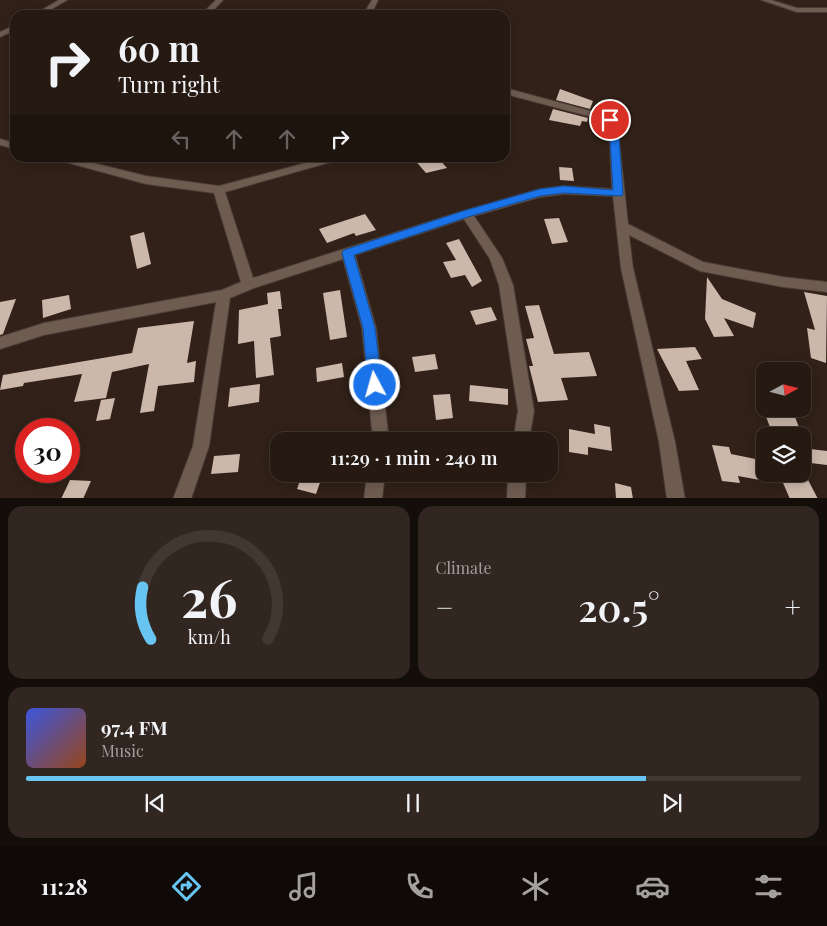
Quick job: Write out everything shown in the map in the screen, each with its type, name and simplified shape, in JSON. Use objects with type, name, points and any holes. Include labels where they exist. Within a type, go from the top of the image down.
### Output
[{"type":"street","points":[[46,10],[64,0]]},
{"type":"street","points":[[211,10],[220,0]]},
{"type":"street","points":[[764,0],[797,10],[827,10]]},
{"type":"street","points":[[510,92],[602,116],[614,123],[618,193],[627,268],[667,442],[676,498]]},
{"type":"street","points":[[77,162],[146,180],[219,190],[320,162]]},
{"type":"street","points":[[219,190],[240,261],[249,284]]},
{"type":"street","points":[[0,343],[44,329],[224,295],[249,284],[467,214],[540,193],[564,190],[618,193]]},
{"type":"street","points":[[467,214],[496,258],[506,285],[526,411],[522,432]]},
{"type":"street","points":[[622,226],[700,266],[783,282],[827,287]]},
{"type":"street","points":[[348,253],[369,328],[380,432]]},
{"type":"street","points":[[182,498],[201,446],[224,295]]},
{"type":"street","points":[[373,498],[375,482]]},
{"type":"street","points":[[516,498],[517,482]]},
{"type":"building","points":[[560,89],[593,101],[590,109],[556,100]]},
{"type":"building","points":[[553,109],[588,118],[587,122],[582,121],[580,126],[549,120]]},
{"type":"building","points":[[416,162],[442,162],[447,168],[426,173]]},
{"type":"building","points":[[559,167],[572,168],[574,181],[560,180]]},
{"type":"building","points":[[365,214],[376,230],[356,236],[354,233],[327,243],[319,229]]},
{"type":"building","points":[[559,218],[568,242],[552,244],[544,219]]},
{"type":"building","points":[[144,232],[151,264],[137,269],[130,236]]},
{"type":"building","points":[[459,239],[482,281],[472,287],[465,275],[451,278],[443,262],[456,260],[446,243]]},
{"type":"building","points":[[707,277],[722,299],[756,313],[753,328],[724,318],[734,336],[714,337],[705,319]]},
{"type":"building","points":[[340,290],[347,337],[330,340],[323,293]]},
{"type":"building","points":[[280,291],[282,309],[278,309],[281,336],[270,338],[274,375],[256,378],[254,341],[238,344],[239,310],[268,304],[267,293]]},
{"type":"building","points":[[804,292],[827,296],[826,363],[811,358],[807,328],[815,330]]},
{"type":"building","points":[[69,295],[71,309],[43,318],[42,300]]},
{"type":"building","points":[[16,299],[3,334],[0,335],[0,302]]},
{"type":"building","points":[[539,305],[554,354],[589,352],[597,376],[561,378],[568,400],[538,402],[529,366],[533,366],[526,339],[534,338],[525,306]]},
{"type":"building","points":[[491,307],[497,320],[476,325],[470,311]]},
{"type":"building","points":[[194,321],[187,363],[196,361],[194,382],[158,386],[154,411],[140,413],[149,364],[112,372],[106,398],[74,402],[82,374],[24,383],[23,386],[0,390],[3,375],[132,353],[138,328]]},
{"type":"building","points":[[695,347],[702,359],[686,361],[699,390],[679,391],[657,349]]},
{"type":"building","points":[[435,354],[438,369],[415,372],[412,357]]},
{"type":"building","points":[[342,363],[344,377],[317,382],[316,368]]},
{"type":"building","points":[[260,384],[259,402],[228,407],[230,388]]},
{"type":"building","points":[[470,385],[508,389],[508,405],[469,401]]},
{"type":"building","points":[[450,394],[453,418],[436,420],[433,395]]},
{"type":"building","points":[[115,398],[110,419],[96,421],[101,400]]},
{"type":"building","points":[[766,418],[795,418],[799,427],[770,427]]},
{"type":"building","points":[[594,424],[610,427],[612,451],[588,447],[588,455],[569,452],[569,429],[595,434]]},
{"type":"building","points":[[712,445],[729,447],[731,454],[756,459],[756,479],[738,476],[740,483],[722,481]]},
{"type":"building","points":[[811,449],[827,451],[827,465],[811,463]]},
{"type":"building","points":[[240,454],[238,472],[211,474],[214,456]]},
{"type":"building","points":[[91,481],[83,498],[61,498],[69,483]]},
{"type":"building","points":[[299,482],[320,482],[316,494],[297,489]]},
{"type":"building","points":[[783,482],[809,482],[817,498],[790,498]]},
{"type":"building","points":[[615,483],[631,487],[633,498],[616,498]]},
{"type":"route","points":[[375,385],[369,328],[348,253],[467,214],[540,193],[564,190],[618,193],[614,123],[610,120]]}]
